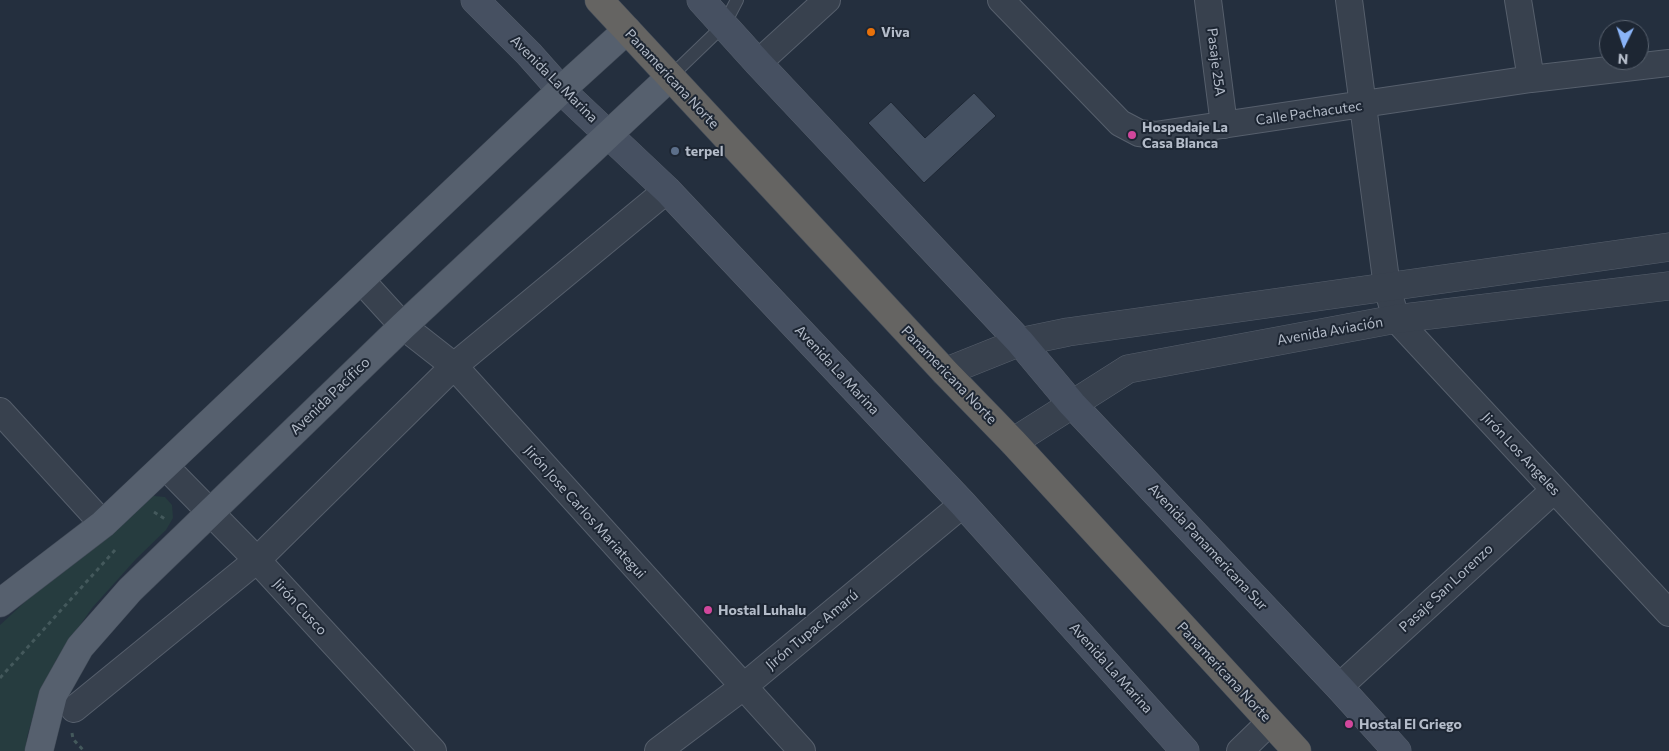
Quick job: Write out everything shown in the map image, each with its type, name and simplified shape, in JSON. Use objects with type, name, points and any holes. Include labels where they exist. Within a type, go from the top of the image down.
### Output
[{"type":"highway","name":"Panamericana Norte","points":[[599,0],[1012,442],[1297,751]]},
{"type":"main road","name":"Avenida La Marina","points":[[476,0],[561,90],[667,190],[963,504],[1186,751]]},
{"type":"main road","name":"Avenida Panamericana Sur","points":[[701,0],[1020,342],[1072,404],[1397,751]]},
{"type":"main road","points":[[0,603],[103,524],[561,90],[627,30]]},
{"type":"main road","name":"Avenida Pacífico","points":[[39,751],[53,695],[80,647],[130,590],[403,326],[670,77]]},
{"type":"street","points":[[758,63],[827,0]]},
{"type":"street","name":"Calle Pachacutec","points":[[1001,0],[1120,123],[1139,134],[1155,136],[1531,79],[1669,63]]},
{"type":"street","name":"Pasaje 25A","points":[[1208,0],[1224,125]]},
{"type":"street","name":"Jirón Los Angeles","points":[[1349,0],[1387,287],[1396,319],[1669,613]]},
{"type":"street","points":[[1518,0],[1531,79]]},
{"type":"street","points":[[74,709],[257,560],[454,366],[667,190]]},
{"type":"street","points":[[945,372],[1020,342],[1068,332],[1669,247]]},
{"type":"street","name":"Jirón Jose Carlos Mariategui","points":[[361,280],[403,326],[454,366],[802,751]]},
{"type":"street","name":"Avenida Aviación","points":[[1012,442],[1128,369],[1396,319],[1669,286]]},
{"type":"street","points":[[0,411],[103,524]]},
{"type":"street","name":"Jirón Cusco","points":[[165,466],[257,560],[434,751]]},
{"type":"street","name":"Pasaje San Lorenzo","points":[[1339,687],[1554,490]]},
{"type":"street","name":"Jirón Tupac Amarú","points":[[658,751],[744,687],[963,504]]},
{"type":"street","points":[[1240,751],[1270,722]]},
{"type":"lane","points":[[670,77],[724,25],[737,0]]},
{"type":"green space","points":[[144,495],[165,497],[172,505],[173,518],[166,530],[136,559],[92,608],[56,660],[37,702],[27,737],[26,751],[0,751],[0,625],[130,505]]},
{"type":"building","points":[[974,93],[996,116],[924,183],[868,123],[891,102],[925,138]]},
{"type":"place","name":"Viva","points":[[871,32]]},
{"type":"place","name":"Hospedaje La Casa Blanca","points":[[1132,135]]},
{"type":"place","name":"terpel","points":[[675,151]]},
{"type":"place","name":"Hostal Luhalu","points":[[708,610]]},
{"type":"place","name":"Hostal El Griego","points":[[1349,724]]}]
